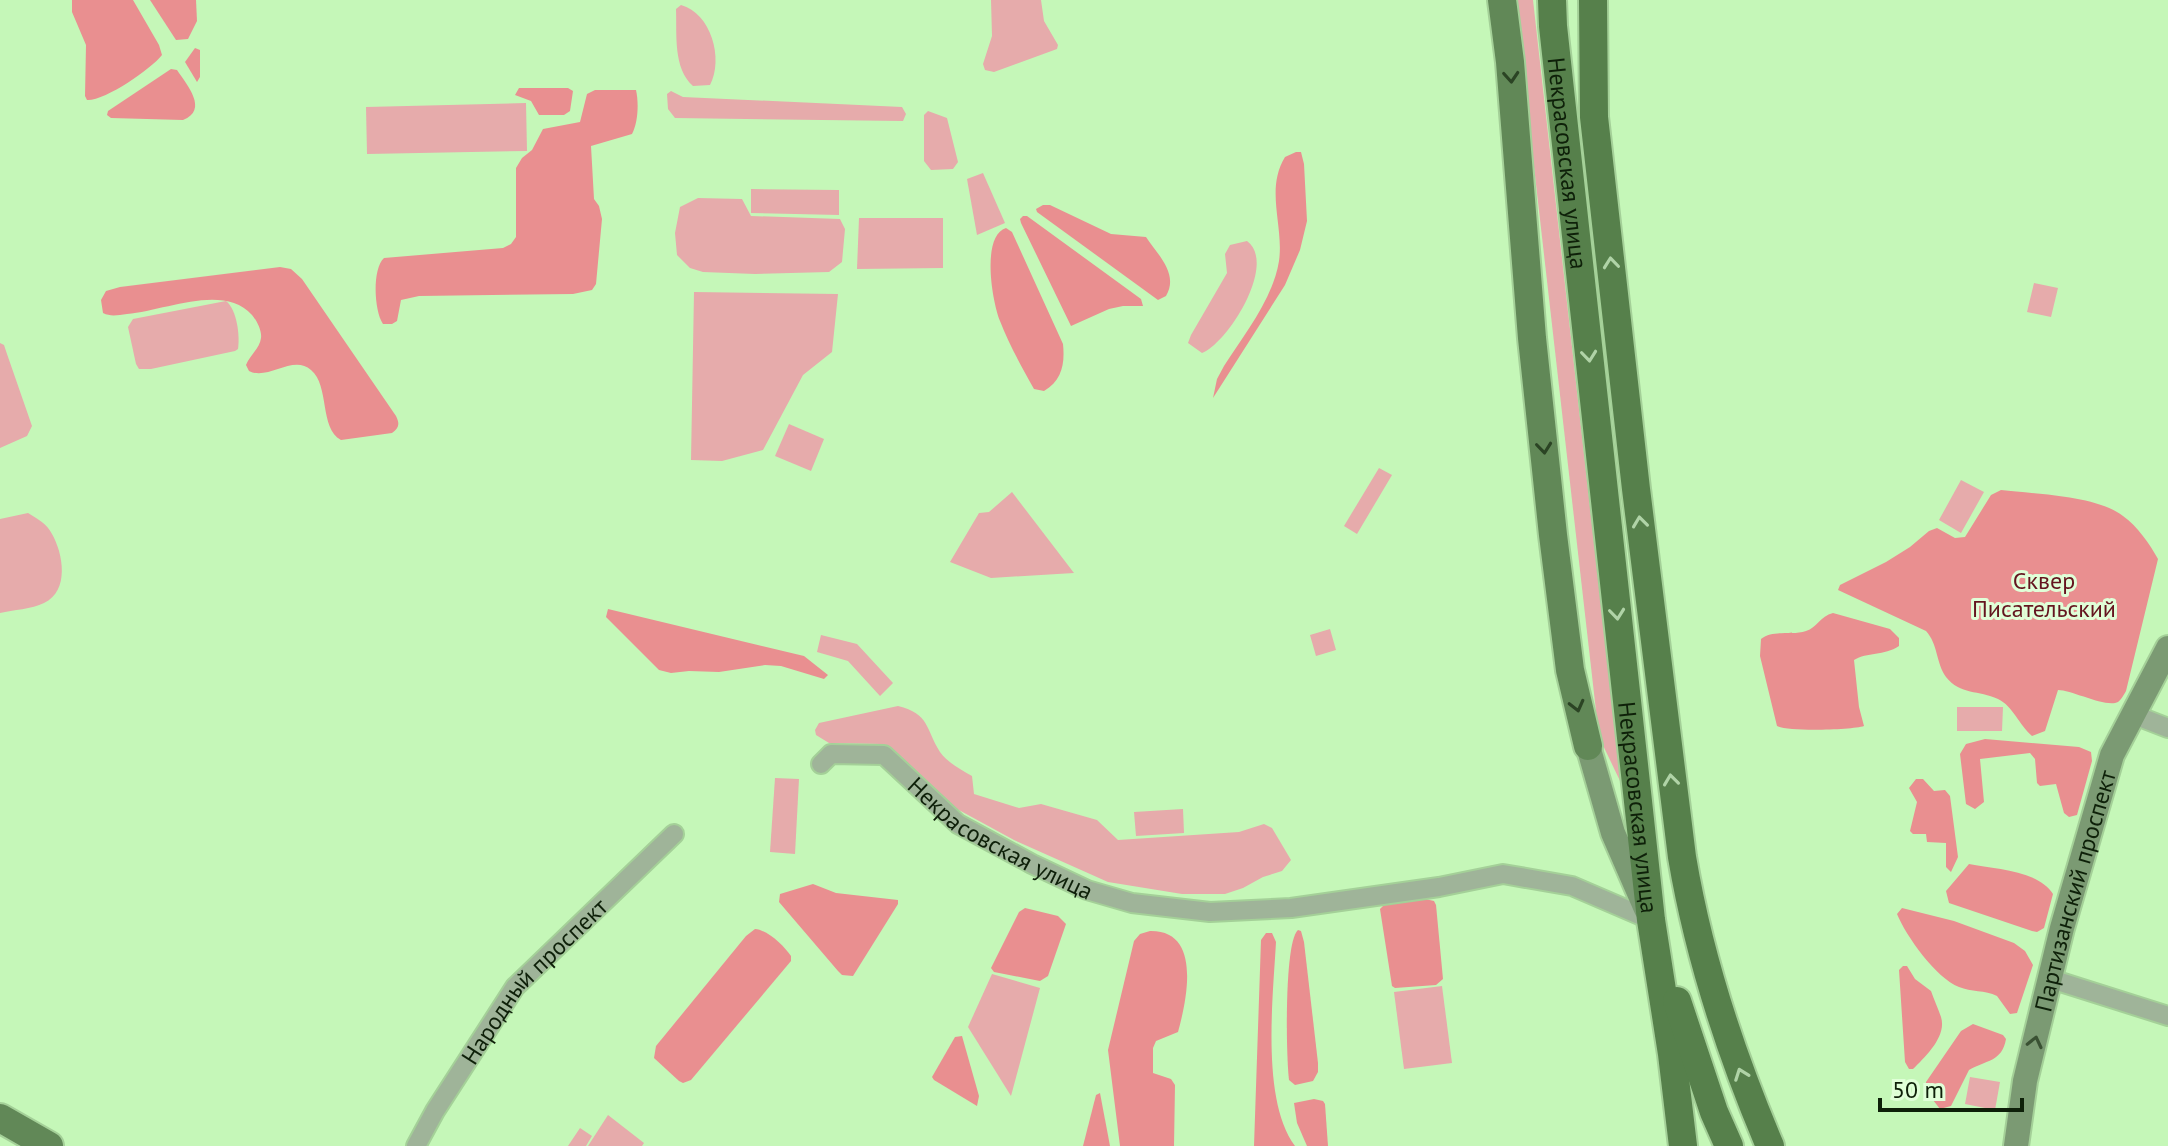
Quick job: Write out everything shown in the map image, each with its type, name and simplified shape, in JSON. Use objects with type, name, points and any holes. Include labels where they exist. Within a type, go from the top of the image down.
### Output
[{"type":"highway","name":"Некрасовская улица","points":[[1552,0],[1651,920]]},
{"type":"highway","name":"Некрасовская улица","points":[[1593,0],[1594,117],[1682,857],[1691,911],[1715,1001],[1770,1146]]},
{"type":"highway","points":[[1651,920],[1683,1146]]},
{"type":"highway","points":[[1651,920],[1714,1112],[1729,1146]]},
{"type":"main road","points":[[1502,0],[1510,62],[1532,338],[1570,670],[1613,833],[1651,920]]},
{"type":"main road","name":"Партизанский проспект","points":[[2016,1146],[2025,1081],[2073,886],[2112,755],[2168,648]]},
{"type":"main road","points":[[0,1118],[49,1146]]},
{"type":"street","points":[[2132,714],[2168,728]]},
{"type":"street","name":"Некрасовская улица","points":[[821,764],[831,754],[884,755],[958,824],[1087,890],[1132,903],[1210,912],[1279,909],[1367,899],[1503,874],[1572,886],[1651,920]]},
{"type":"street","name":"Народный проспект","points":[[416,1146],[515,987],[674,834]]},
{"type":"street","points":[[2051,979],[2168,1016]]},
{"type":"shaded area","points":[[991,0],[1041,0],[1044,21],[1058,45],[1057,49],[994,72],[985,70],[983,64],[992,36]]},
{"type":"shaded area","points":[[1515,0],[1533,0],[1621,783],[1599,737]]},
{"type":"shaded area","points":[[681,5],[700,17],[712,38],[716,63],[710,85],[693,86],[682,70],[676,29],[676,9]]},
{"type":"shaded area","points":[[671,91],[683,97],[902,107],[906,114],[903,121],[675,118],[668,109],[667,94]]},
{"type":"shaded area","points":[[526,103],[527,151],[367,154],[366,107]]},
{"type":"shaded area","points":[[928,111],[947,118],[958,162],[953,169],[931,170],[924,161],[924,115]]},
{"type":"shaded area","points":[[983,173],[1005,223],[977,235],[967,179]]},
{"type":"shaded area","points":[[751,189],[839,190],[839,215],[751,213]]},
{"type":"shaded area","points":[[698,198],[742,199],[751,216],[840,219],[845,229],[842,262],[829,272],[755,274],[703,272],[690,268],[677,255],[675,233],[680,207]]},
{"type":"shaded area","points":[[859,218],[943,218],[943,268],[857,269]]},
{"type":"shaded area","points":[[1247,241],[1255,252],[1257,267],[1246,302],[1224,335],[1202,353],[1188,343],[1191,335],[1227,273],[1225,254],[1230,245]]},
{"type":"shaded area","points":[[2034,283],[2058,288],[2051,317],[2027,312]]},
{"type":"shaded area","points":[[694,292],[838,294],[832,352],[803,375],[763,450],[722,461],[691,460]]},
{"type":"shaded area","points":[[226,301],[237,323],[238,349],[139,369],[128,327],[133,319]]},
{"type":"shaded area","points":[[0,343],[4,345],[32,426],[27,436],[0,448]]},
{"type":"shaded area","points":[[789,424],[824,439],[811,471],[775,456]]},
{"type":"shaded area","points":[[1379,468],[1392,475],[1357,534],[1344,526]]},
{"type":"shaded area","points":[[1961,480],[1984,492],[1961,533],[1939,520]]},
{"type":"shaded area","points":[[1012,492],[1074,573],[991,578],[950,562],[979,513],[989,512]]},
{"type":"shaded area","points":[[28,513],[48,527],[56,542],[61,561],[61,581],[58,590],[44,603],[0,613],[0,519]]},
{"type":"shaded area","points":[[1330,629],[1336,650],[1316,656],[1310,635]]},
{"type":"shaded area","points":[[821,635],[857,644],[893,683],[880,696],[848,661],[817,652]]},
{"type":"shaded area","points":[[898,706],[916,713],[943,756],[972,776],[974,794],[1019,808],[1041,804],[1097,820],[1118,840],[1239,832],[1264,824],[1272,828],[1291,860],[1282,871],[1225,894],[1182,894],[1108,882],[1014,840],[957,809],[894,750],[881,744],[829,743],[816,735],[819,723]]},
{"type":"shaded area","points":[[1957,707],[2003,707],[2002,731],[1957,731]]},
{"type":"shaded area","points":[[775,778],[799,779],[795,854],[770,852]]},
{"type":"shaded area","points":[[1183,809],[1184,833],[1136,836],[1134,812]]},
{"type":"shaded area","points":[[992,974],[1040,988],[1011,1096],[968,1027]]},
{"type":"shaded area","points":[[1442,986],[1452,1063],[1404,1069],[1394,992]]},
{"type":"shaded area","points":[[1970,1077],[2000,1082],[1995,1110],[1965,1104]]},
{"type":"shaded area","points":[[608,1115],[644,1143],[642,1146],[588,1146]]},
{"type":"shaded area","points":[[580,1128],[592,1136],[586,1146],[568,1146]]},
{"type":"green space","points":[[72,0],[133,0],[162,55],[127,83],[105,95],[87,100],[86,45],[72,12]]},
{"type":"green space","points":[[150,0],[196,0],[197,21],[188,39],[176,40]]},
{"type":"green space","points":[[195,48],[200,50],[200,77],[197,82],[185,62]]},
{"type":"green space","points":[[171,69],[177,70],[194,97],[191,116],[183,120],[111,118],[107,115],[108,111]]},
{"type":"green space","points":[[519,88],[568,88],[573,91],[570,111],[564,115],[539,115],[531,101],[515,95]]},
{"type":"green space","points":[[595,90],[636,90],[638,107],[632,134],[591,146],[594,199],[602,219],[596,284],[592,290],[573,294],[419,296],[401,300],[397,321],[383,324],[376,290],[380,263],[384,258],[503,248],[511,244],[516,237],[516,168],[532,150],[543,129],[580,122],[587,94]]},
{"type":"green space","points":[[1301,152],[1304,164],[1307,221],[1300,250],[1285,285],[1213,398],[1217,379],[1257,316],[1276,275],[1280,248],[1276,182],[1285,157]]},
{"type":"green space","points":[[1050,205],[1111,234],[1146,237],[1169,272],[1166,296],[1158,300],[1037,212],[1036,209]]},
{"type":"green space","points":[[1023,216],[1141,299],[1143,306],[1109,309],[1071,326],[1021,223]]},
{"type":"green space","points":[[1006,228],[1012,232],[1063,344],[1061,371],[1055,382],[1044,391],[1034,389],[997,312],[991,256],[998,233]]},
{"type":"green space","points":[[280,267],[291,269],[302,279],[396,416],[398,426],[392,433],[341,440],[330,426],[321,386],[311,370],[296,365],[264,373],[249,371],[246,365],[259,345],[261,332],[252,315],[240,306],[210,300],[121,315],[103,313],[101,300],[106,291],[120,287]]},
{"type":"green space","name":"Cквер Писательский","points":[[2001,490],[2064,497],[2111,509],[2134,525],[2158,559],[2122,698],[2118,702],[2106,703],[2058,690],[2045,731],[2032,736],[2003,702],[1951,683],[1943,672],[1926,631],[1838,590],[1840,585],[1886,562],[1929,531],[1937,528],[1955,538],[1965,537],[1991,495]]},
{"type":"green space","points":[[608,609],[804,656],[828,675],[824,679],[781,666],[765,665],[719,672],[671,673],[659,670],[606,617]]},
{"type":"green space","points":[[1833,613],[1890,629],[1899,638],[1899,646],[1893,649],[1854,660],[1864,726],[1820,730],[1777,726],[1760,656],[1761,639],[1771,634],[1806,631]]},
{"type":"green space","points":[[1985,739],[2079,747],[2091,752],[2092,761],[2077,815],[2069,817],[2064,813],[2056,784],[2040,786],[2037,783],[2035,759],[2030,753],[1980,759],[1984,802],[1975,809],[1966,804],[1960,754],[1966,744]]},
{"type":"green space","points":[[1916,779],[1923,779],[1934,791],[1945,790],[1950,796],[1958,857],[1951,872],[1946,867],[1946,843],[1927,842],[1926,834],[1910,831],[1917,802],[1909,788]]},
{"type":"green space","points":[[1969,864],[2026,875],[2046,886],[2053,894],[2044,928],[2032,931],[1949,903],[1946,891]]},
{"type":"green space","points":[[813,884],[836,893],[898,900],[853,976],[842,975],[838,971],[779,902],[780,894]]},
{"type":"green space","points":[[1434,901],[1436,905],[1443,979],[1436,985],[1395,988],[1392,986],[1380,909],[1386,903]]},
{"type":"green space","points":[[1025,908],[1058,916],[1066,924],[1048,976],[1040,981],[994,972],[991,968],[1019,912]]},
{"type":"green space","points":[[1902,908],[1954,921],[2014,943],[2025,951],[2033,965],[2017,1013],[2010,1014],[1997,996],[1959,987],[1941,975],[1907,933],[1897,914]]},
{"type":"green space","points":[[755,929],[775,939],[791,956],[791,961],[691,1080],[683,1083],[654,1058],[656,1046]]},
{"type":"green space","points":[[1298,930],[1304,942],[1318,1072],[1313,1081],[1295,1085],[1289,1080],[1287,1000],[1290,955]]},
{"type":"green space","points":[[1150,931],[1167,934],[1178,942],[1187,969],[1185,1002],[1178,1032],[1156,1041],[1153,1048],[1153,1073],[1171,1079],[1175,1085],[1174,1146],[1120,1146],[1108,1050],[1134,941],[1140,934]]},
{"type":"green space","points":[[1266,933],[1272,933],[1276,942],[1273,1076],[1284,1126],[1295,1146],[1254,1146],[1261,940]]},
{"type":"green space","points":[[1907,966],[1915,979],[1931,991],[1942,1024],[1934,1045],[1913,1069],[1909,1069],[1905,1062],[1899,970]]},
{"type":"green space","points":[[1973,1024],[2003,1035],[2006,1039],[2004,1047],[1997,1056],[1969,1070],[1951,1106],[1940,1109],[1926,1091],[1926,1082],[1961,1031]]},
{"type":"green space","points":[[962,1036],[979,1096],[977,1106],[932,1077],[955,1037]]},
{"type":"green space","points":[[1100,1093],[1110,1146],[1083,1146],[1096,1095]]},
{"type":"green space","points":[[1314,1099],[1325,1104],[1328,1146],[1307,1146],[1297,1123],[1294,1103]]}]
